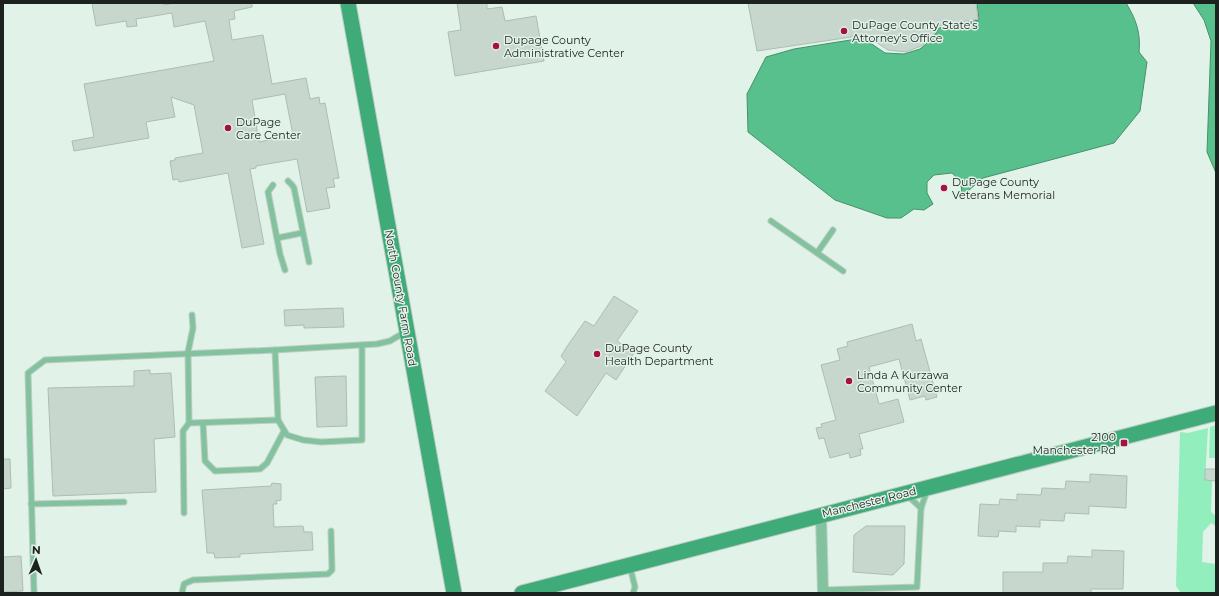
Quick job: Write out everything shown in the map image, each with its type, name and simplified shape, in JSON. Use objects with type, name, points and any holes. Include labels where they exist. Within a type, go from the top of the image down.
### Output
[{"type":"street","name":"North County Farm Road","points":[[348,3],[454,593]]},
{"type":"street","name":"Manchester Road","points":[[527,592],[1216,413]]},
{"type":"street","points":[[821,515],[823,592]]},
{"type":"lane","points":[[288,181],[294,188],[308,262]]},
{"type":"lane","points":[[274,185],[268,192],[285,270]]},
{"type":"lane","points":[[771,221],[843,271]]},
{"type":"lane","points":[[817,253],[833,230]]},
{"type":"lane","points":[[277,238],[302,233]]},
{"type":"lane","points":[[184,513],[183,431],[189,423],[188,352],[193,328],[192,315]]},
{"type":"lane","points":[[34,593],[28,373],[45,360],[377,344],[390,340],[407,331]]},
{"type":"lane","points":[[275,350],[278,420],[287,435],[315,442],[362,440],[362,345]]},
{"type":"lane","points":[[189,423],[278,420]]},
{"type":"lane","points":[[203,423],[205,461],[215,471],[260,469],[267,463],[284,431]]},
{"type":"lane","points":[[823,592],[918,587],[920,508],[928,487]]},
{"type":"lane","points":[[905,493],[920,508]]},
{"type":"lane","points":[[31,504],[124,502]]},
{"type":"lane","points":[[182,593],[184,584],[193,580],[328,574],[332,570],[331,532]]},
{"type":"lane","points":[[630,565],[635,587],[634,593]]},
{"type":"shaded area","points":[[977,3],[1126,3],[1137,26],[1139,52],[1147,62],[1140,111],[1114,143],[983,178],[961,197],[962,190],[960,184],[952,173],[934,175],[927,182],[927,193],[933,204],[924,210],[914,209],[901,218],[887,218],[835,200],[748,132],[747,94],[766,57],[794,49],[863,38],[885,53],[904,54],[920,49],[933,38],[939,28],[979,20]]},
{"type":"shaded area","points":[[1193,3],[1216,3],[1216,173],[1207,152],[1211,41],[1204,20]]},
{"type":"shaded area","points":[[1216,425],[1216,458],[1209,458],[1210,427]]},
{"type":"shaded area","points":[[1208,428],[1205,480],[1212,481],[1211,512],[1216,516],[1216,526],[1211,523],[1203,532],[1202,562],[1216,564],[1216,593],[1181,593],[1176,586],[1180,432],[1188,433]]},
{"type":"building","name":"DuPage Care Center","points":[[92,3],[164,3],[164,5],[175,3],[252,3],[252,7],[234,11],[235,19],[229,20],[232,40],[263,35],[272,84],[306,78],[310,99],[319,97],[320,104],[325,103],[339,178],[333,179],[335,187],[326,188],[330,208],[307,212],[297,159],[256,166],[256,168],[250,169],[264,244],[242,248],[228,173],[179,182],[178,179],[173,180],[170,161],[175,160],[175,158],[203,153],[194,105],[171,97],[175,117],[146,122],[149,138],[74,151],[72,141],[94,137],[84,84],[214,61],[205,21],[174,27],[172,13],[136,19],[137,26],[127,27],[126,21],[96,26]],"holes":[[[285,94],[293,135],[259,142],[252,100]]]},
{"type":"building","name":"Dupage County Administrative Center","points":[[457,3],[487,3],[487,9],[502,7],[505,21],[536,16],[544,61],[455,76],[448,32],[461,30]]},
{"type":"building","name":"DuPage County State's Attorney's Office","points":[[748,3],[976,3],[978,19],[938,26],[932,38],[921,46],[906,52],[888,50],[865,35],[757,51]]},
{"type":"building","name":"DuPage County Health Department","points":[[614,296],[638,311],[617,341],[634,353],[616,380],[606,373],[577,416],[545,391],[566,362],[561,356],[585,321],[594,326]]},
{"type":"building","points":[[343,308],[344,327],[304,328],[304,325],[285,326],[284,310]]},
{"type":"building","name":"Linda A Kurzawa Community Center","points":[[912,324],[916,341],[921,339],[937,397],[926,400],[925,396],[910,400],[899,359],[869,367],[879,404],[898,399],[904,422],[859,434],[863,449],[860,449],[861,455],[850,458],[849,453],[830,458],[824,438],[819,439],[816,428],[822,427],[821,424],[836,420],[821,365],[840,360],[837,349],[848,346],[847,342]]},
{"type":"building","points":[[150,370],[150,374],[171,373],[175,437],[154,439],[156,492],[53,496],[48,388],[134,386],[134,371]]},
{"type":"building","points":[[346,376],[347,426],[317,427],[315,377]]},
{"type":"building","points":[[3,459],[10,459],[11,488],[3,489]]},
{"type":"building","points":[[1205,469],[1216,469],[1216,481],[1205,480]]},
{"type":"building","points":[[1090,474],[1127,476],[1126,508],[1089,506],[1089,514],[1065,513],[1064,521],[1040,520],[1040,527],[1016,526],[1016,532],[999,531],[998,537],[978,536],[980,504],[999,505],[1000,499],[1017,500],[1017,494],[1041,495],[1042,488],[1065,489],[1066,481],[1090,482]]},
{"type":"building","points":[[272,483],[281,484],[281,500],[276,501],[277,504],[273,504],[274,527],[303,526],[304,532],[312,532],[313,550],[240,554],[240,557],[215,558],[214,553],[207,553],[202,490],[271,486]]},
{"type":"building","points":[[866,526],[905,526],[904,564],[893,575],[853,572],[854,535]]},
{"type":"building","points":[[1092,550],[1124,551],[1123,589],[1091,589],[1091,593],[1003,593],[1003,572],[1043,572],[1043,563],[1067,563],[1068,556],[1092,557]]},
{"type":"building","points":[[21,556],[23,591],[3,592],[3,557]]},
{"type":"place","name":"DuPage County State's Attorney's Office","points":[[844,31]]},
{"type":"place","name":"Dupage County Administrative Center","points":[[496,46]]},
{"type":"place","name":"DuPage Care Center","points":[[228,128]]},
{"type":"place","name":"DuPage County Veterans Memorial","points":[[944,188]]},
{"type":"place","name":"DuPage County Health Department","points":[[597,354]]},
{"type":"place","name":"Linda A Kurzawa Community Center","points":[[849,381]]},
{"type":"place","name":"2100 Manchester Rd","points":[[1124,443]]}]
